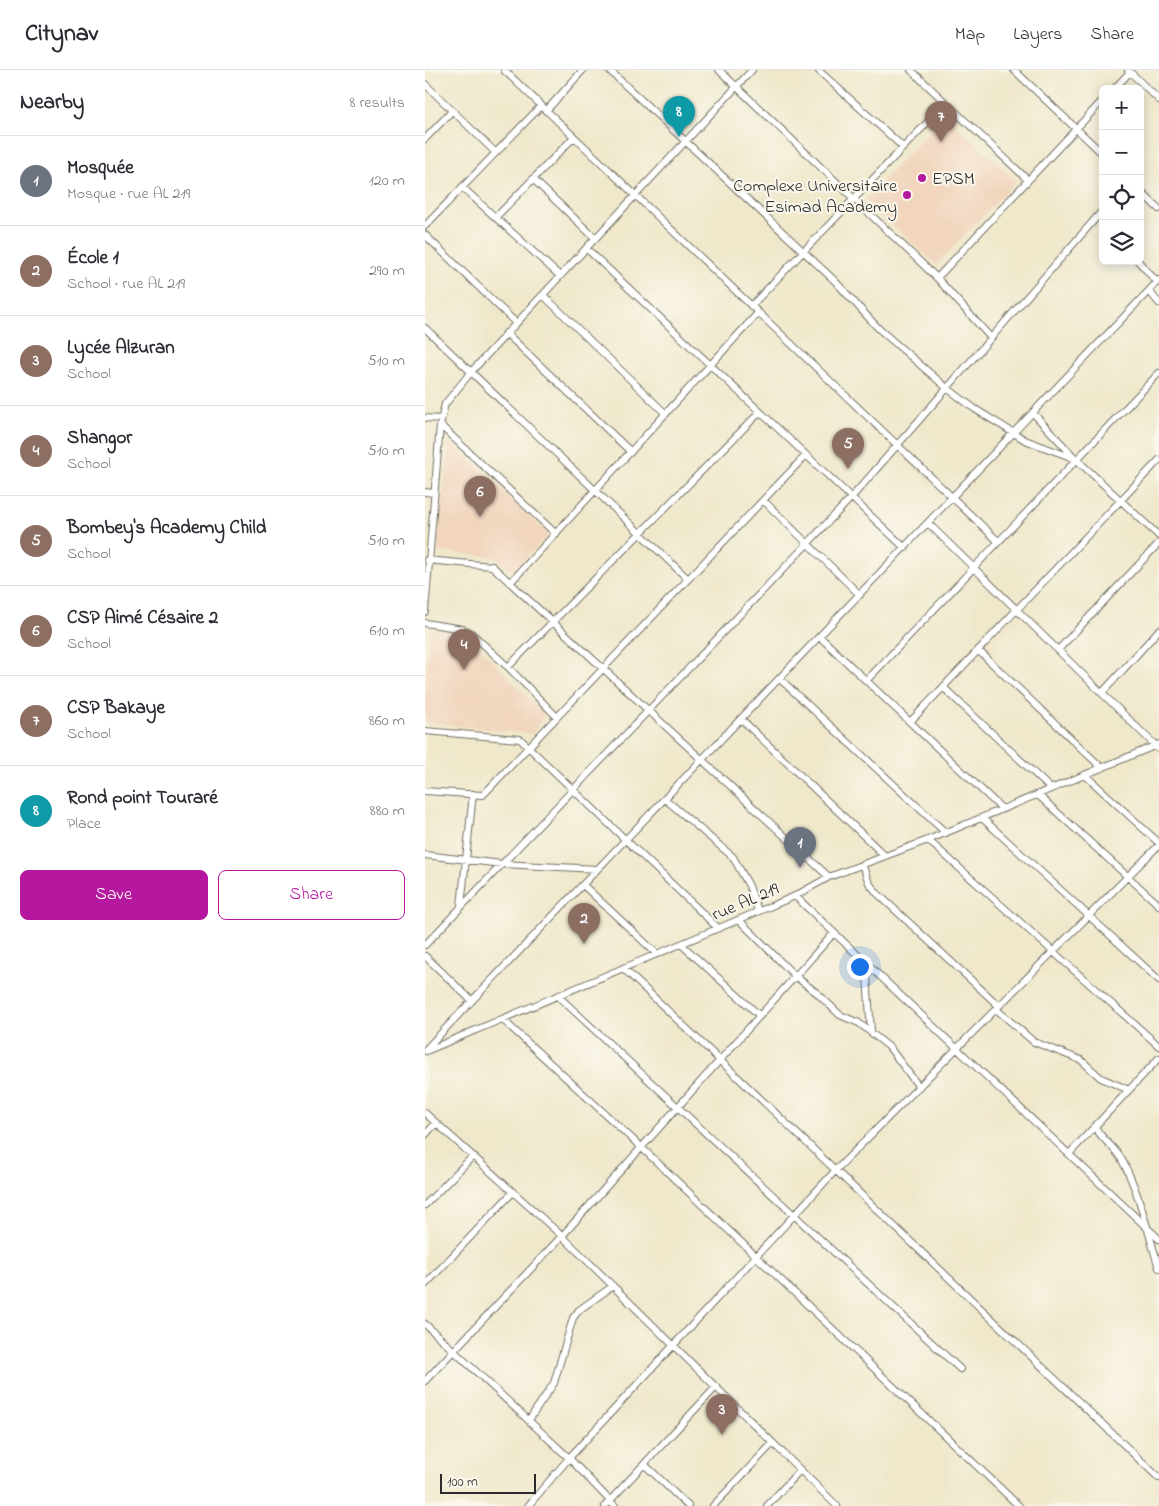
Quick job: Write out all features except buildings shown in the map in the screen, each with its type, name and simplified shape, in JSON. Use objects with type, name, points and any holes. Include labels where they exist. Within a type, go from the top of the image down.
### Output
[{"type":"street","points":[[504,70],[998,541]]},
{"type":"street","points":[[425,226],[495,152],[583,70]]},
{"type":"street","points":[[609,70],[834,280],[879,329],[947,388],[1014,434],[1039,447],[1076,459]]},
{"type":"street","points":[[719,70],[937,278],[991,338]]},
{"type":"street","points":[[425,612],[427,560],[440,422],[445,404],[506,333],[752,70]]},
{"type":"street","points":[[818,70],[903,148]]},
{"type":"street","points":[[824,76],[830,70]]},
{"type":"street","points":[[911,70],[1028,180]]},
{"type":"street","points":[[1014,70],[1099,150]]},
{"type":"street","points":[[1117,85],[1129,71],[1159,100]]},
{"type":"street","points":[[425,84],[495,152]]},
{"type":"street","points":[[751,306],[946,103]]},
{"type":"street","points":[[937,278],[1099,104]]},
{"type":"street","points":[[425,139],[452,111]]},
{"type":"street","points":[[496,217],[574,137]]},
{"type":"street","points":[[533,179],[595,238]]},
{"type":"street","points":[[462,187],[560,276]]},
{"type":"street","points":[[1144,194],[1159,209]]},
{"type":"street","points":[[425,944],[851,498],[1099,215]]},
{"type":"street","points":[[425,235],[517,323]]},
{"type":"street","points":[[586,248],[905,548]]},
{"type":"street","points":[[425,1051],[1149,291],[1158,281],[1142,265]]},
{"type":"street","points":[[1149,291],[1159,303]]},
{"type":"street","points":[[543,294],[666,414]]},
{"type":"street","points":[[510,584],[759,313]]},
{"type":"street","points":[[425,328],[688,579]]},
{"type":"street","points":[[506,333],[631,452]]},
{"type":"street","points":[[867,680],[1159,373]]},
{"type":"street","points":[[508,667],[760,412]]},
{"type":"street","points":[[1033,413],[1076,459],[1159,536]]},
{"type":"street","points":[[425,418],[440,422],[555,534]]},
{"type":"street","points":[[425,791],[483,794],[805,455]]},
{"type":"street","points":[[910,722],[1159,460]]},
{"type":"street","points":[[425,492],[434,492]]},
{"type":"street","points":[[763,500],[860,595]]},
{"type":"street","points":[[929,524],[1158,746]]},
{"type":"street","points":[[1058,650],[1159,543]]},
{"type":"street","points":[[427,560],[492,566],[829,877]]},
{"type":"street","points":[[425,624],[468,631],[508,667],[557,717]]},
{"type":"street","points":[[1102,693],[1159,630]]},
{"type":"street","points":[[820,637],[1002,809]]},
{"type":"street","points":[[977,650],[1102,768]]},
{"type":"street","points":[[780,678],[946,833]]},
{"type":"street","points":[[943,687],[1051,789]]},
{"type":"street","points":[[741,719],[885,855]]},
{"type":"street","points":[[425,731],[520,739],[718,928]]},
{"type":"street","name":"rue AL 219","points":[[425,1051],[795,896],[829,877],[946,833],[1158,746]]},
{"type":"street","points":[[528,1506],[569,1458],[675,1346],[835,1170],[1159,844],[1085,775]]},
{"type":"street","points":[[461,906],[473,794]]},
{"type":"street","points":[[1038,795],[1159,906]]},
{"type":"street","points":[[665,799],[733,857],[749,886],[758,911]]},
{"type":"street","points":[[982,818],[1159,980]]},
{"type":"street","points":[[928,840],[1159,1046]]},
{"type":"street","points":[[425,854],[502,864],[597,869]]},
{"type":"street","points":[[862,864],[869,883],[877,892],[1034,1042],[1073,1056],[1101,1078],[1129,1090]]},
{"type":"street","points":[[583,885],[657,954]]},
{"type":"street","points":[[795,896],[1159,1239]]},
{"type":"street","points":[[739,920],[795,976],[817,993],[840,1015],[871,1031],[889,1047],[919,1087]]},
{"type":"street","points":[[425,1381],[561,1236],[834,933]]},
{"type":"street","points":[[681,944],[760,1016]]},
{"type":"street","points":[[425,956],[472,1000]]},
{"type":"street","points":[[865,963],[871,1031]]},
{"type":"street","points":[[623,968],[1159,1478]]},
{"type":"street","points":[[558,996],[960,1370]]},
{"type":"street","points":[[502,1019],[757,1256],[1015,1505]]},
{"type":"street","points":[[1069,1154],[1159,1058]]},
{"type":"street","points":[[425,1112],[561,1236],[837,1506]]},
{"type":"street","points":[[425,1135],[436,1123]]},
{"type":"street","points":[[1095,1126],[1097,1132],[1116,1148],[1124,1162],[1159,1268]]},
{"type":"street","points":[[425,1205],[473,1156]]},
{"type":"street","points":[[425,1285],[513,1192]]},
{"type":"street","points":[[529,1420],[554,1383],[573,1318],[579,1310],[613,1286]]},
{"type":"street","points":[[425,1324],[569,1458],[610,1504],[644,1464],[716,1387]]},
{"type":"street","points":[[713,1506],[773,1443]]},
{"type":"street","points":[[644,1464],[688,1506]]},
{"type":"street","points":[[767,1506],[800,1470]]},
{"type":"shaded area","points":[[945,115],[1016,181],[936,265],[865,199]]},
{"type":"shaded area","points":[[449,440],[549,535],[513,572],[495,557],[437,551]]},
{"type":"shaded area","points":[[430,629],[463,631],[482,650],[544,714],[533,734],[425,722],[425,690]]},
{"type":"place","name":"Rond point Touraré","points":[[679,137]]},
{"type":"place","name":"CSP Bakaye","points":[[941,142]]},
{"type":"place","name":"EPSM","points":[[922,178]]},
{"type":"place","name":"Complexe Universitaire Esimad Academy","points":[[907,195]]},
{"type":"place","name":"Bombey's Academy Child","points":[[848,469]]},
{"type":"place","name":"CSP Aimé Césaire 2","points":[[480,517]]},
{"type":"place","name":"Shangor","points":[[464,670]]},
{"type":"place","name":"Mosquée","points":[[800,868]]},
{"type":"place","name":"École 1","points":[[584,944]]},
{"type":"place","name":"Lycée Alzuran","points":[[722,1435]]}]
